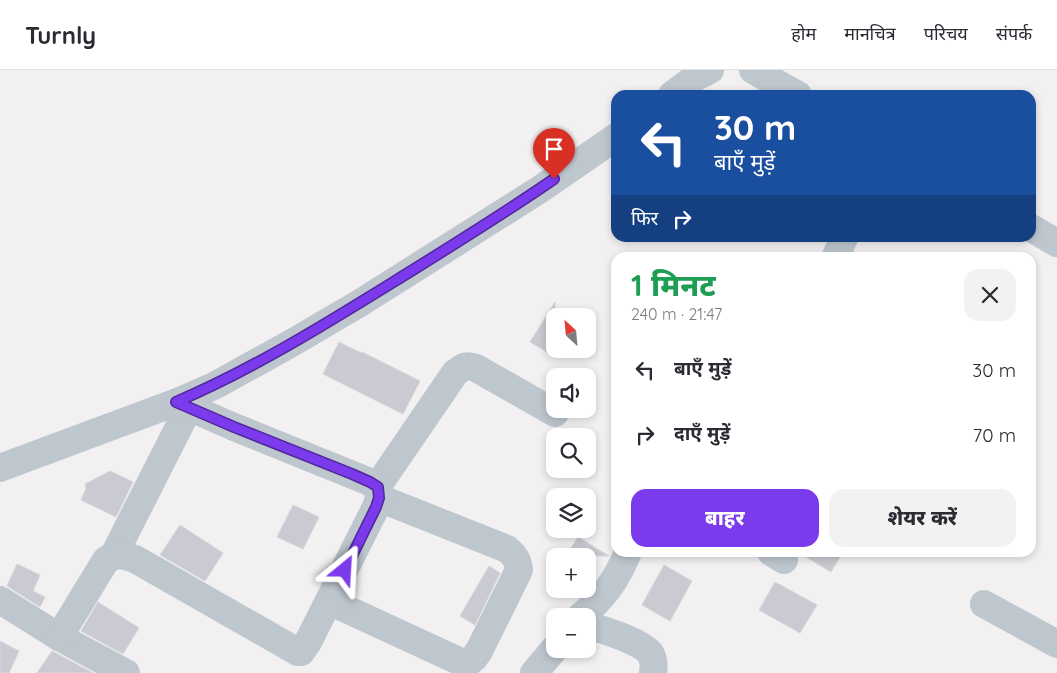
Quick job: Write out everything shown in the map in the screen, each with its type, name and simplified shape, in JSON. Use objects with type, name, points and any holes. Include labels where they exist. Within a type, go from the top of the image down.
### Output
[{"type":"street","points":[[679,90],[696,77],[710,70]]},
{"type":"street","points":[[753,70],[789,90]]},
{"type":"street","points":[[0,468],[183,405],[360,303],[539,190],[611,140]]},
{"type":"street","points":[[1036,231],[1057,242]]},
{"type":"street","points":[[114,555],[135,559],[300,653],[304,650],[376,507],[378,492],[455,373],[468,365],[476,368],[546,408]]},
{"type":"street","points":[[183,405],[370,482],[378,492],[508,549],[516,557],[518,563],[519,570],[479,651],[468,664],[329,601]]},
{"type":"street","points":[[59,636],[106,560],[114,555],[183,405]]},
{"type":"street","points":[[591,608],[608,591],[626,557]]},
{"type":"street","points":[[0,600],[59,636],[126,673]]},
{"type":"street","points":[[984,604],[1057,644]]},
{"type":"street","points":[[596,628],[642,647],[650,654],[654,664],[653,673]]},
{"type":"street","points":[[534,673],[547,658]]},
{"type":"building","points":[[546,316],[546,352],[530,342]]},
{"type":"building","points":[[339,342],[420,381],[403,414],[323,374]]},
{"type":"building","points":[[110,471],[133,482],[116,517],[81,500],[86,489],[85,484]]},
{"type":"building","points":[[293,505],[319,517],[303,549],[277,537]]},
{"type":"building","points":[[180,525],[223,553],[205,581],[160,555]]},
{"type":"building","points":[[577,538],[580,538],[596,548],[571,548]]},
{"type":"building","points":[[596,548],[609,556],[596,556]]},
{"type":"building","points":[[806,557],[840,557],[831,572]]},
{"type":"building","points":[[17,564],[40,575],[33,591],[45,597],[40,607],[7,586]]},
{"type":"building","points":[[664,565],[692,581],[670,621],[642,605]]},
{"type":"building","points":[[489,566],[500,573],[475,625],[460,616]]},
{"type":"building","points":[[775,582],[817,605],[800,633],[759,610]]},
{"type":"building","points":[[98,602],[139,628],[123,654],[81,631]]},
{"type":"building","points":[[0,641],[19,651],[9,673],[0,673]]},
{"type":"building","points":[[52,651],[93,673],[37,673]]},
{"type":"route","points":[[345,570],[376,507],[379,498],[378,487],[352,474],[176,402],[214,386],[360,303],[554,179]]}]
